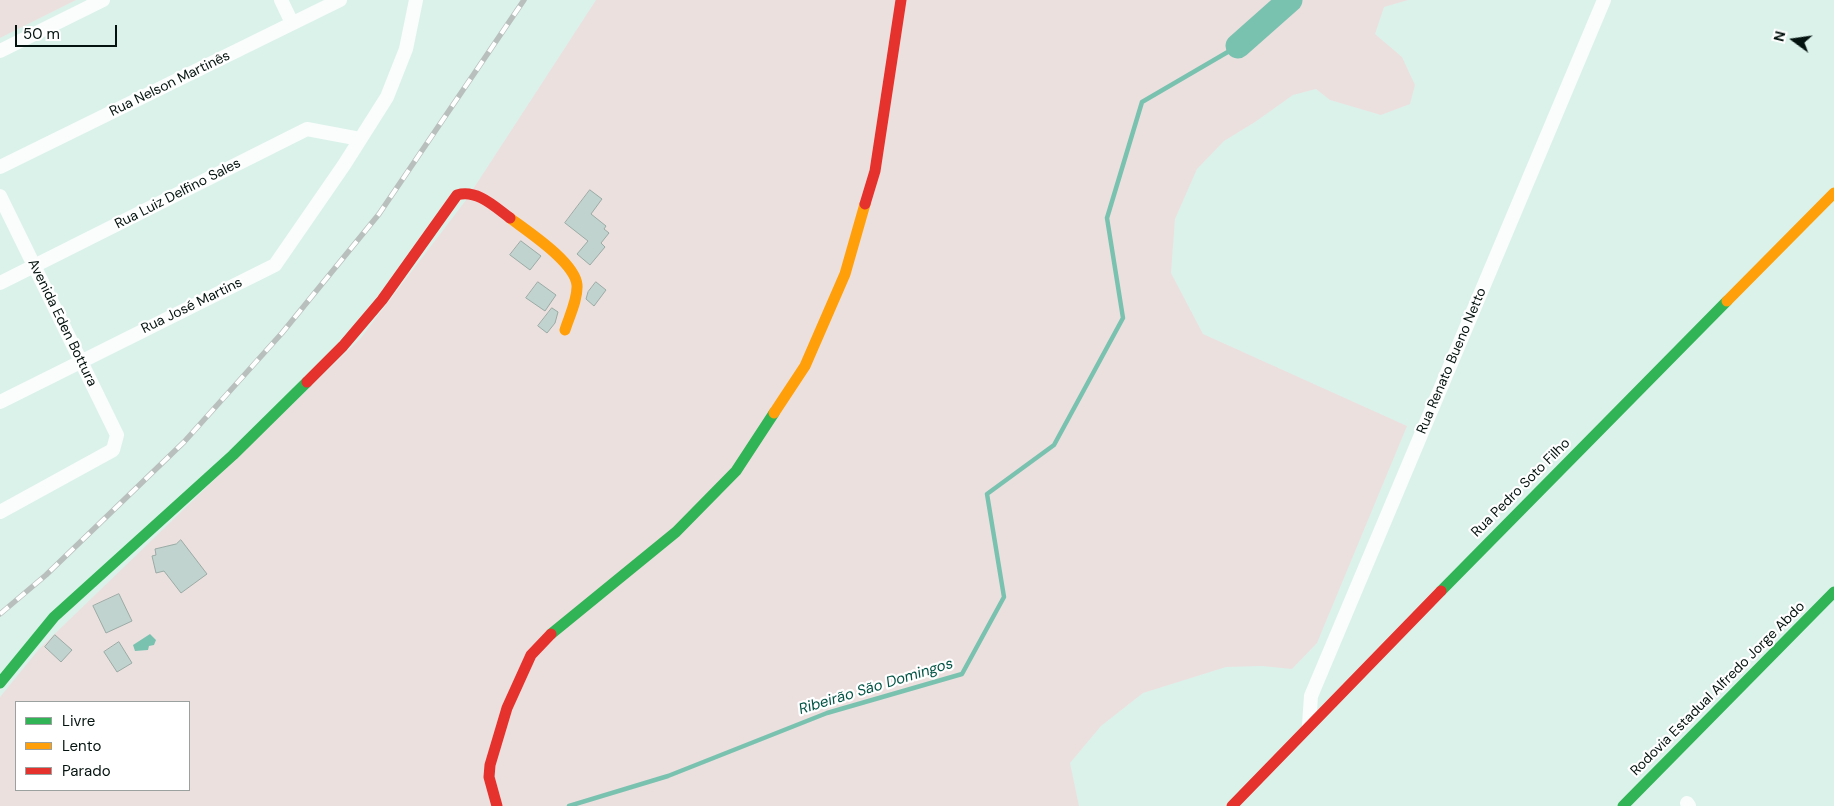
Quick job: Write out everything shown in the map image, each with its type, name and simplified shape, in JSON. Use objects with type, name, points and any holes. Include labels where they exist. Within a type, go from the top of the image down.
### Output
[{"type":"street","points":[[0,51],[103,0]]},
{"type":"street","points":[[281,0],[292,24]]},
{"type":"street","name":"Rua Nelson Martinês","points":[[0,168],[340,0]]},
{"type":"street","name":"Rua José Martins","points":[[0,402],[275,265],[344,165],[387,97],[406,50],[416,0]]},
{"type":"street","points":[[496,806],[489,777],[490,765],[507,708],[531,655],[559,626],[676,532],[736,471],[805,366],[845,274],[875,171],[901,0]]},
{"type":"street","name":"Rua Renato Bueno Netto","points":[[1309,725],[1310,696],[1604,0]]},
{"type":"street","name":"Rua Luiz Delfino Sales","points":[[0,283],[307,129],[360,139]]},
{"type":"street","name":"Rua Pedro Soto Filho","points":[[1232,806],[1309,725],[1834,193]]},
{"type":"street","points":[[0,683],[54,617],[233,455],[343,346],[382,300],[457,195],[472,194],[482,198],[554,251],[576,279],[577,288],[565,330]]},
{"type":"street","name":"Avenida Eden Bottura","points":[[0,196],[117,435],[113,450],[0,512]]},
{"type":"street","name":"Rodovia Estadual Alfredo Jorge Abdo","points":[[1623,806],[1834,592]]},
{"type":"shaded area","points":[[0,0],[76,0],[0,38]]},
{"type":"shaded area","points":[[596,0],[1408,0],[1384,7],[1375,34],[1402,57],[1415,85],[1410,104],[1381,115],[1330,100],[1316,89],[1293,95],[1224,141],[1197,169],[1175,219],[1171,273],[1203,334],[1407,426],[1317,643],[1292,669],[1262,666],[1226,667],[1143,693],[1101,726],[1070,763],[1079,806],[0,806],[0,697],[39,649],[360,339],[466,200]]},
{"type":"shaded area","points":[[150,634],[156,640],[154,645],[149,646],[148,650],[135,651],[133,645]]},
{"type":"building","points":[[590,190],[602,199],[591,214],[606,226],[604,229],[609,233],[601,243],[605,247],[590,265],[577,254],[588,241],[565,223]]},
{"type":"building","points":[[521,241],[541,256],[530,270],[510,255]]},
{"type":"building","points":[[538,282],[556,295],[545,311],[526,298]]},
{"type":"building","points":[[596,282],[606,290],[594,306],[586,299],[588,292]]},
{"type":"building","points":[[552,308],[558,312],[555,323],[547,333],[538,326]]},
{"type":"building","points":[[181,540],[207,574],[181,593],[164,571],[156,573],[152,556],[156,555],[155,549],[176,544]]},
{"type":"building","points":[[119,594],[132,621],[106,633],[93,606]]},
{"type":"building","points":[[55,635],[72,650],[61,662],[45,647]]},
{"type":"building","points":[[119,642],[132,663],[117,672],[104,652]]},
{"type":"waterway","points":[[1238,46],[1290,0]]},
{"type":"waterway","name":"Ribeirão São Domingos","points":[[569,806],[668,776],[827,713],[962,674],[1004,597],[987,494],[1054,445],[1123,318],[1107,218],[1142,102],[1238,46]]},
{"type":"railway","points":[[0,614],[46,575],[184,442],[282,333],[379,214],[524,0]]},
{"type":"traffic: fast","points":[[1441,591],[1727,301]]},
{"type":"traffic: fast","points":[[0,683],[54,617],[233,455],[307,382]]},
{"type":"traffic: fast","points":[[551,634],[676,532],[736,471],[774,413]]},
{"type":"traffic: fast","points":[[1623,806],[1834,592]]},
{"type":"traffic: slow","points":[[1727,301],[1834,193]]},
{"type":"traffic: slow","points":[[774,413],[805,366],[845,274],[865,204]]},
{"type":"traffic: slow","points":[[510,218],[559,257],[574,276],[577,285],[576,296],[565,330]]},
{"type":"traffic: jam","points":[[865,204],[875,171],[901,0]]},
{"type":"traffic: jam","points":[[307,382],[343,346],[382,300],[457,195],[464,194],[479,197],[510,218]]},
{"type":"traffic: jam","points":[[1232,806],[1441,591]]},
{"type":"traffic: jam","points":[[497,806],[489,777],[490,765],[507,708],[531,655],[551,634]]}]
